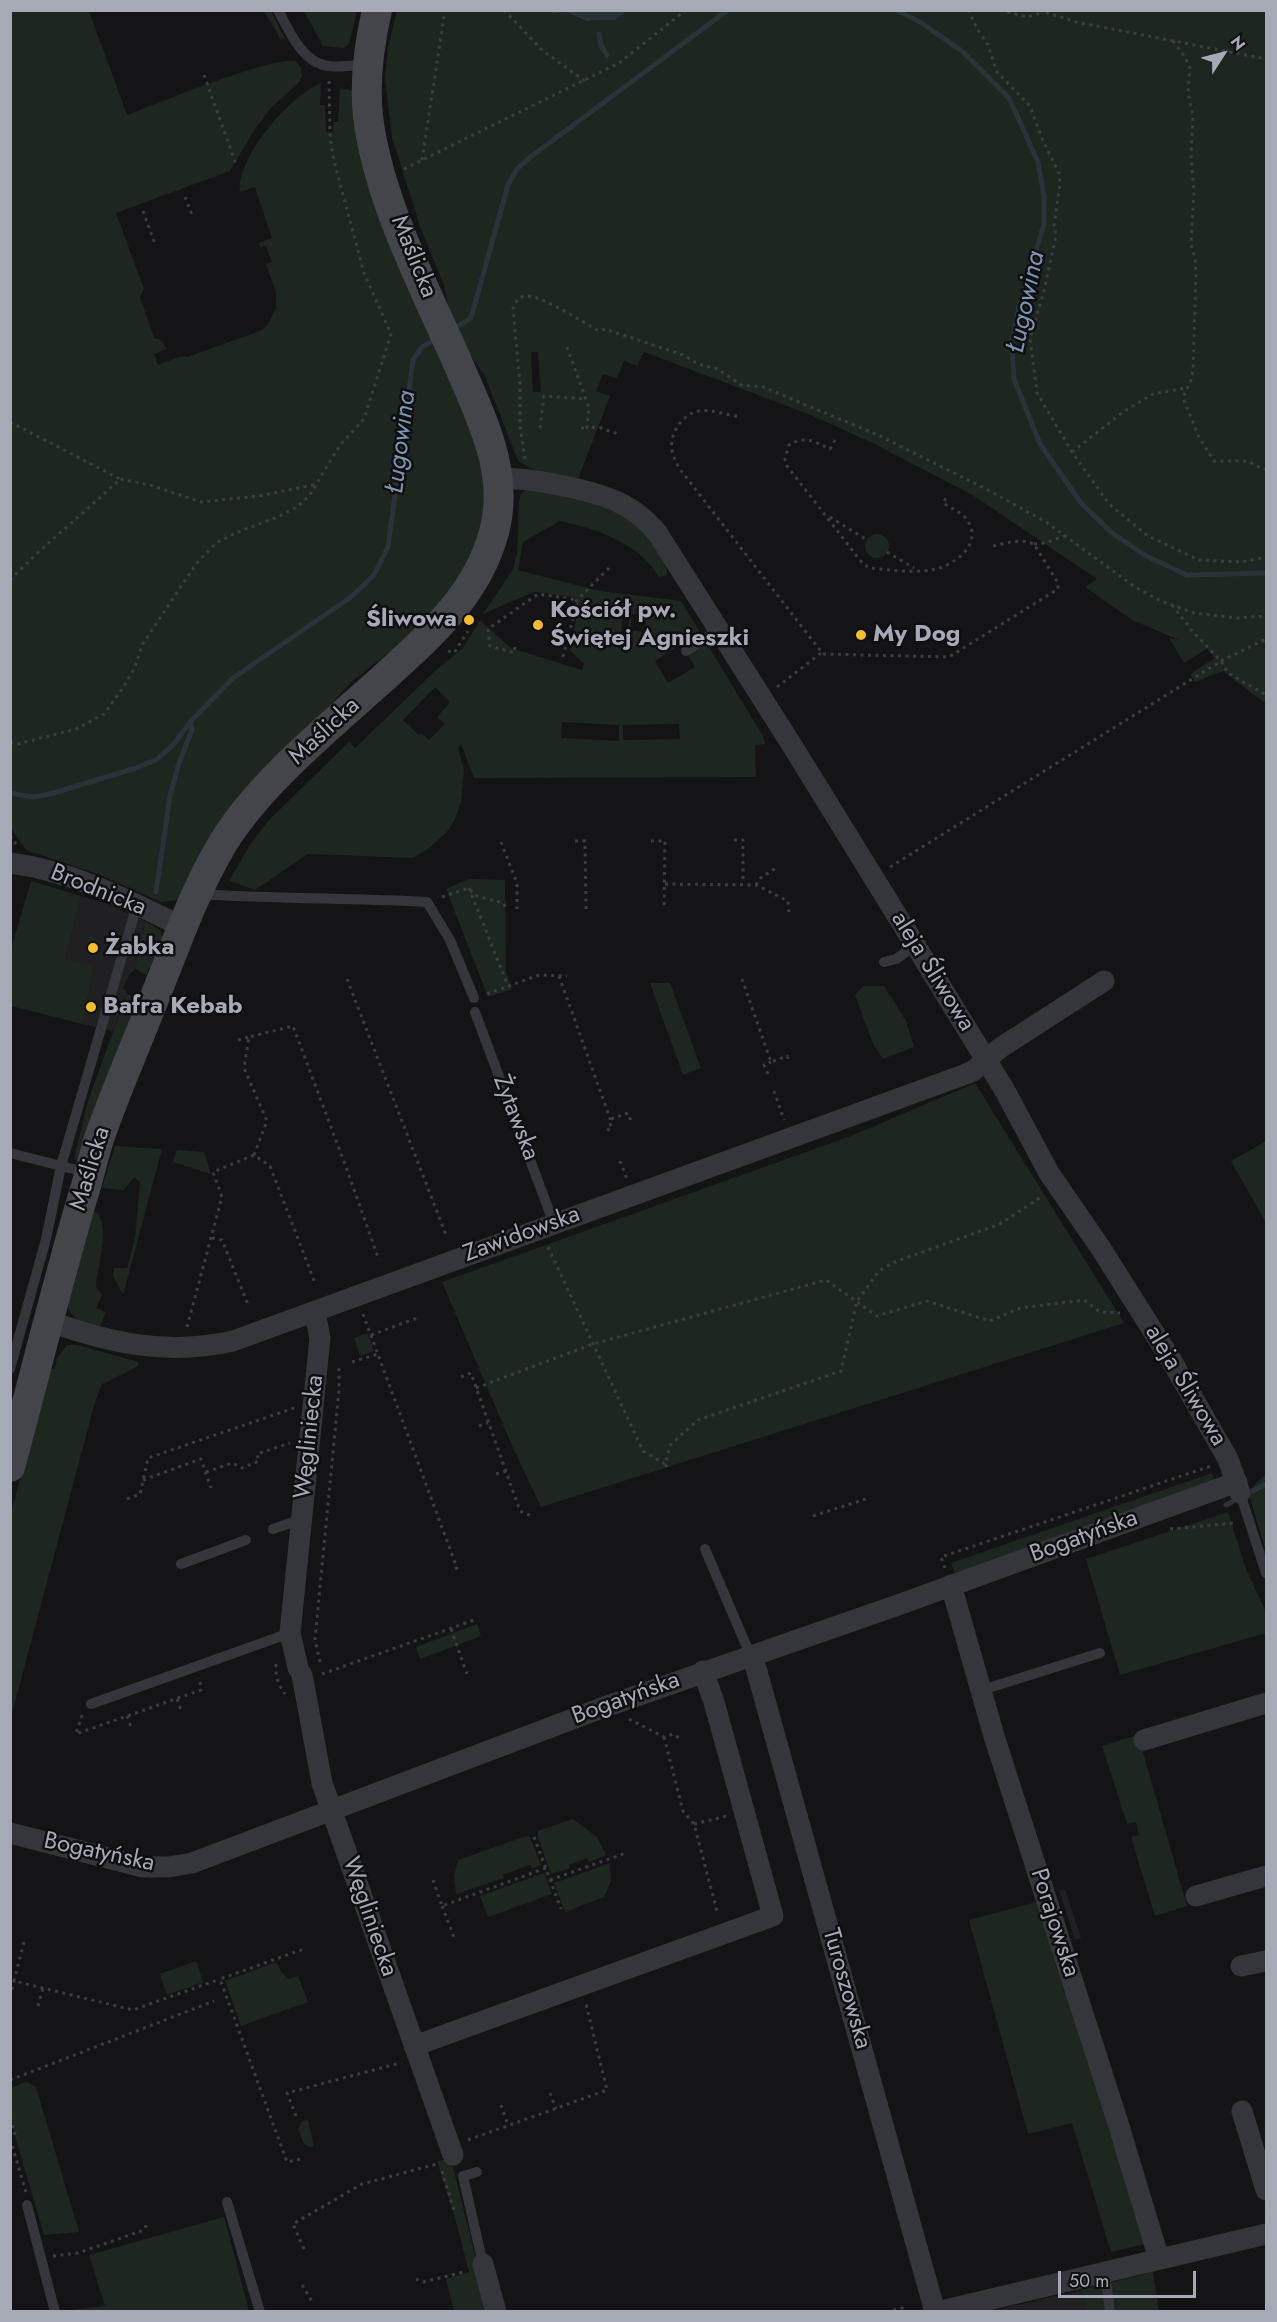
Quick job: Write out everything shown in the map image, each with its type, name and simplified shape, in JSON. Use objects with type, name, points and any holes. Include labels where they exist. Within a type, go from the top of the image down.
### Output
[{"type":"street","name":"Maślicka","points":[[10,1467],[48,1321],[76,1169],[98,1141],[118,1084],[183,927],[222,845],[251,805],[318,738],[417,648],[460,603],[482,567],[495,530],[499,507],[513,479],[485,428],[411,256],[378,165],[368,113],[367,64],[377,10]]},
{"type":"street","name":"aleja Śliwowa","points":[[513,479],[605,495],[626,505],[642,517],[658,534],[1004,1089],[1049,1173],[1100,1247],[1190,1391],[1228,1459],[1238,1488]]},
{"type":"street","name":"Brodnicka","points":[[10,863],[50,870],[75,878],[137,904],[183,927]]},
{"type":"street","name":"Zawidowska","points":[[48,1321],[135,1345],[170,1349],[208,1346],[233,1341],[974,1071],[1000,1048],[1104,981]]},
{"type":"street","name":"Węgliniecka","points":[[315,1312],[320,1338],[290,1633],[308,1672],[322,1783],[411,2054],[460,2148]]},
{"type":"street","name":"Bogatyńska","points":[[10,1833],[142,1867],[168,1867],[192,1863],[703,1671],[753,1662],[951,1585],[1238,1488]]},
{"type":"street","name":"Porajowska","points":[[951,1585],[994,1736],[1118,2123],[1159,2259]]},
{"type":"street","name":"Turoszowska","points":[[753,1662],[936,2312]]},
{"type":"street","points":[[411,2054],[581,1986],[773,1916],[714,1702],[703,1671]]},
{"type":"street","points":[[1144,1740],[1266,1703]]},
{"type":"street","points":[[1196,1896],[1266,1876]]},
{"type":"street","points":[[1241,1966],[1266,1961]]},
{"type":"street","points":[[1242,2110],[1266,2190]]},
{"type":"street","points":[[936,2312],[1266,2234]]},
{"type":"street","points":[[475,2268],[496,2312]]},
{"type":"lane","points":[[278,10],[297,43],[308,56],[327,67],[367,64]]},
{"type":"lane","points":[[687,651],[718,630]]},
{"type":"lane","points":[[198,894],[277,899],[355,898],[428,902],[450,940],[474,998]]},
{"type":"lane","points":[[10,1370],[46,1239],[76,1169],[137,904]]},
{"type":"lane","points":[[884,962],[896,958],[915,946]]},
{"type":"lane","name":"Żytawska","points":[[475,1012],[547,1226]]},
{"type":"lane","points":[[10,1153],[76,1169]]},
{"type":"lane","name":"aleja Śliwowa","points":[[1238,1488],[1266,1573]]},
{"type":"lane","points":[[273,1529],[302,1519]]},
{"type":"lane","points":[[181,1564],[246,1539]]},
{"type":"lane","points":[[705,1549],[753,1662]]},
{"type":"lane","points":[[88,1705],[290,1633]]},
{"type":"lane","points":[[982,1690],[1100,1653]]},
{"type":"lane","points":[[475,2268],[463,2176],[477,2172]]},
{"type":"lane","points":[[27,2202],[55,2312]]},
{"type":"lane","points":[[227,2202],[260,2312]]},
{"type":"lane","points":[[1105,2272],[1110,2312]]},
{"type":"path","points":[[422,160],[445,10]]},
{"type":"path","points":[[504,10],[543,51],[585,81]]},
{"type":"path","points":[[400,171],[619,63],[686,10]]},
{"type":"path","points":[[968,10],[984,38],[997,72],[1030,106],[1039,132],[1059,172],[1060,184],[1054,225],[1056,236],[1043,295],[1030,338],[1038,393],[1072,452],[1109,504],[1148,536],[1199,560],[1242,562],[1266,557]]},
{"type":"path","points":[[1000,10],[1027,17],[1036,16],[1040,11],[1076,22],[1266,60]]},
{"type":"path","points":[[1173,41],[1190,68],[1188,92],[1192,116],[1191,156],[1194,192],[1191,245],[1196,271],[1191,380],[1183,398],[1199,437],[1214,461],[1244,461],[1266,469]]},
{"type":"path","points":[[10,742],[18,744],[76,729],[104,714],[135,667],[142,645],[151,630],[196,564],[216,543],[297,507],[318,484],[340,446],[364,419],[392,334],[364,273],[334,160],[330,137],[329,80],[334,66]]},
{"type":"path","points":[[204,75],[237,167]]},
{"type":"path","points":[[185,197],[193,218]]},
{"type":"path","points":[[143,212],[155,244]]},
{"type":"path","points":[[513,479],[520,426],[520,384],[513,309],[515,302],[522,296],[527,296],[538,298],[599,331],[605,329],[683,355],[698,364],[718,369],[741,385],[763,387],[878,435],[1046,522],[1135,587],[1172,605],[1194,613],[1236,618],[1266,616]]},
{"type":"path","points":[[567,346],[589,408],[587,428]]},
{"type":"path","points":[[1072,452],[1123,412],[1152,394],[1186,388]]},
{"type":"path","points":[[540,428],[544,396],[585,399]]},
{"type":"path","points":[[737,416],[706,411],[689,414],[673,437],[671,449],[673,456],[821,653]]},
{"type":"path","points":[[10,423],[120,479],[150,485],[201,502],[259,496],[318,484]]},
{"type":"path","points":[[581,428],[598,427],[618,434]]},
{"type":"path","points":[[835,440],[830,449],[809,439],[796,441],[789,445],[785,459],[787,466],[863,564],[870,568],[930,570],[943,566],[963,554],[971,542],[972,530],[963,516],[943,503],[948,495]]},
{"type":"path","points":[[10,580],[33,556],[60,535],[120,479]]},
{"type":"path","points":[[830,517],[867,540]]},
{"type":"path","points":[[993,546],[1012,541],[1045,543],[1064,536]]},
{"type":"path","points":[[770,692],[821,653],[949,657],[1058,590],[1058,583],[1034,544]]},
{"type":"path","points":[[887,552],[914,568]]},
{"type":"path","points":[[574,602],[609,568]]},
{"type":"path","points":[[515,647],[514,653],[490,646],[488,629],[538,594],[572,599],[577,604],[562,660]]},
{"type":"path","points":[[1172,605],[1228,672],[1266,695]]},
{"type":"path","points":[[873,878],[1221,661],[1266,639]]},
{"type":"path","points":[[734,840],[743,840],[743,884]]},
{"type":"path","points":[[575,841],[585,841],[586,909]]},
{"type":"path","points":[[651,841],[665,841],[664,909]]},
{"type":"path","points":[[501,842],[517,883],[517,909]]},
{"type":"path","points":[[756,885],[759,879],[776,868]]},
{"type":"path","points":[[665,884],[756,885],[788,901],[789,912]]},
{"type":"path","points":[[428,902],[469,888]]},
{"type":"path","points":[[469,888],[477,896],[503,903],[507,909]]},
{"type":"path","points":[[469,888],[508,986]]},
{"type":"path","points":[[486,994],[539,975],[567,976]]},
{"type":"path","points":[[560,976],[612,1124],[608,1126],[609,1131]]},
{"type":"path","points":[[742,979],[771,1062]]},
{"type":"path","points":[[347,980],[446,1235]]},
{"type":"path","points":[[238,1040],[293,1026],[378,1260]]},
{"type":"path","points":[[182,1328],[188,1327],[222,1197],[213,1172],[254,1155],[267,1121],[244,1068],[249,1037]]},
{"type":"path","points":[[768,1074],[764,1065],[787,1056],[790,1063]]},
{"type":"path","points":[[774,1091],[787,1128]]},
{"type":"path","points":[[610,1119],[628,1113],[631,1121]]},
{"type":"path","points":[[254,1155],[270,1166],[315,1283]]},
{"type":"path","points":[[620,1161],[630,1186]]},
{"type":"path","points":[[547,1226],[593,1344],[643,1451],[666,1465],[671,1444],[698,1420],[841,1371],[857,1301],[879,1271],[892,1263],[1000,1224],[1048,1192]]},
{"type":"path","points":[[211,1238],[222,1240],[249,1307]]},
{"type":"path","points":[[476,1388],[593,1344],[826,1280],[877,1316],[927,1301],[990,1321],[1020,1308],[1084,1299],[1100,1312],[1122,1313]]},
{"type":"path","points":[[362,1312],[457,1568],[453,1569]]},
{"type":"path","points":[[371,1335],[420,1317]]},
{"type":"path","points":[[352,1362],[378,1354]]},
{"type":"path","points":[[320,1662],[315,1639],[339,1390],[339,1364]]},
{"type":"path","points":[[461,1377],[471,1374],[520,1511],[531,1516]]},
{"type":"path","points":[[128,1499],[140,1494],[148,1458],[298,1406]]},
{"type":"path","points":[[478,1426],[488,1423]]},
{"type":"path","points":[[206,1472],[232,1463],[242,1468],[259,1461],[257,1454],[300,1440]]},
{"type":"path","points":[[143,1480],[201,1459],[211,1488]]},
{"type":"path","points":[[951,1585],[941,1557],[1215,1464]]},
{"type":"path","points":[[496,1474],[506,1471]]},
{"type":"path","points":[[813,1516],[869,1498]]},
{"type":"path","points":[[1163,1531],[1173,1528],[1227,1525],[1248,1520]]},
{"type":"path","points":[[308,1672],[474,1620]]},
{"type":"path","points":[[451,1629],[467,1674]]},
{"type":"path","points":[[88,1705],[76,1734],[201,1690],[197,1666]]},
{"type":"path","points":[[177,1699],[182,1713]]},
{"type":"path","points":[[621,1701],[628,1719],[664,1737],[673,1734],[680,1738]]},
{"type":"path","points":[[127,1716],[132,1730]]},
{"type":"path","points":[[664,1737],[683,1810],[694,1824],[723,1934]]},
{"type":"path","points":[[694,1824],[745,1812]]},
{"type":"path","points":[[534,1837],[561,1909]]},
{"type":"path","points":[[550,1880],[626,1853]]},
{"type":"path","points":[[442,1906],[546,1868]]},
{"type":"path","points":[[433,1880],[455,1940]]},
{"type":"path","points":[[10,1997],[24,1942]]},
{"type":"path","points":[[14,1981],[133,2010],[304,1949]]},
{"type":"path","points":[[220,1979],[287,2162],[300,2159]]},
{"type":"path","points":[[460,2148],[508,2125],[607,2090],[581,1986]]},
{"type":"path","points":[[38,2006],[43,1988]]},
{"type":"path","points":[[10,2080],[214,2001]]},
{"type":"path","points":[[296,2116],[287,2093],[411,2054]]},
{"type":"path","points":[[550,2093],[556,2109]]},
{"type":"path","points":[[501,2105],[508,2125]]},
{"type":"path","points":[[10,2118],[15,2133],[10,2138],[27,2202]]},
{"type":"path","points":[[304,2248],[293,2224],[362,2184],[439,2163],[456,2216]]},
{"type":"path","points":[[40,2258],[78,2253],[144,2230],[148,2223]]},
{"type":"path","points":[[416,2279],[423,2282],[475,2268]]},
{"type":"path","points":[[302,2285],[313,2303]]},
{"type":"path","points":[[886,2312],[902,2308],[903,2312]]},
{"type":"shaded area","points":[[627,10],[1266,11],[1266,704],[1223,671],[1195,682],[1190,674],[1215,658],[1207,649],[1184,663],[1169,638],[1179,640],[1132,620],[1085,587],[1097,579],[974,496],[873,443],[808,414],[644,352],[637,366],[624,361],[617,378],[603,374],[596,391],[610,396],[578,479],[537,472],[518,461],[485,376],[467,350],[449,310],[444,285],[421,229],[392,138],[385,78],[388,47],[397,11],[550,11],[553,14],[566,12],[586,21],[615,20]],"holes":[[[531,352],[538,352],[541,392],[533,392]]]},
{"type":"shaded area","points":[[10,11],[89,11],[127,115],[264,66],[283,61],[296,61],[301,68],[302,76],[299,82],[271,108],[255,129],[230,171],[116,213],[144,289],[140,297],[154,338],[161,340],[167,349],[154,354],[158,365],[260,331],[267,326],[276,308],[276,293],[266,264],[272,262],[266,246],[260,247],[259,243],[272,238],[255,187],[240,192],[241,178],[247,162],[268,129],[295,100],[308,90],[321,83],[320,105],[325,105],[326,132],[333,132],[334,122],[338,122],[340,88],[358,92],[472,417],[489,498],[478,543],[450,595],[391,651],[351,682],[291,748],[194,888],[177,900],[161,902],[98,874],[26,850],[11,828]]},
{"type":"shaded area","points":[[264,11],[271,11],[285,39],[281,40]]},
{"type":"shaded area","points":[[304,11],[357,11],[349,44],[344,48],[323,46]]},
{"type":"shaded area","points":[[550,11],[627,11],[615,20],[586,21],[566,12],[553,14]]},
{"type":"shaded area","points":[[528,488],[600,505],[633,523],[646,535],[663,559],[667,575],[659,577],[640,555],[616,539],[588,528],[560,521],[523,542],[518,570],[600,591],[681,601],[763,736],[765,744],[755,745],[756,777],[474,778],[461,744],[458,748],[464,770],[461,803],[454,821],[446,833],[413,858],[308,854],[255,890],[229,881],[251,843],[269,820],[349,742],[355,748],[435,671],[463,648],[480,620],[511,648],[582,670],[584,664],[570,650],[579,604],[574,597],[534,592],[483,614],[513,569],[517,554],[521,494]],"holes":[[[623,612],[630,613],[627,634],[621,634]],[[632,614],[647,616],[644,632],[630,630]],[[681,644],[695,667],[668,683],[655,661]],[[435,687],[450,702],[437,717],[445,724],[429,740],[421,733],[419,735],[403,720]],[[562,722],[619,725],[619,741],[561,738]],[[679,724],[680,739],[623,740],[623,725]]]},
{"type":"shaded area","points":[[877,534],[882,535],[888,541],[888,551],[882,557],[877,558],[872,557],[866,551],[865,546],[866,541],[872,535]]},
{"type":"shaded area","points":[[469,879],[505,880],[506,971],[512,989],[488,997],[446,889]]},
{"type":"shaded area","points":[[31,881],[81,896],[65,959],[94,967],[82,1024],[11,1006],[11,949]]},
{"type":"shaded area","points":[[81,896],[108,904],[145,921],[135,969],[129,975],[124,987],[127,994],[113,1031],[82,1024],[94,968],[65,960]]},
{"type":"shaded area","points":[[145,921],[160,930],[163,939],[146,975],[135,969]]},
{"type":"shaded area","points":[[650,983],[670,983],[701,1068],[683,1075]]},
{"type":"shaded area","points":[[863,986],[884,986],[906,1021],[914,1047],[883,1059],[873,1044],[855,995]]},
{"type":"shaded area","points":[[127,994],[142,999],[79,1163],[74,1159],[89,1098]]},
{"type":"shaded area","points":[[975,1083],[1124,1323],[541,1507],[442,1282],[851,1136]]},
{"type":"shaded area","points":[[1266,1141],[1266,1223],[1231,1161]]},
{"type":"shaded area","points":[[115,1146],[162,1149],[123,1295],[113,1276],[114,1268],[127,1268],[135,1238],[140,1182],[134,1177],[124,1190],[102,1188]]},
{"type":"shaded area","points":[[177,1150],[204,1152],[211,1174],[173,1162]]},
{"type":"shaded area","points":[[95,1211],[100,1217],[103,1235],[96,1287],[102,1295],[96,1308],[106,1312],[99,1329],[74,1317],[67,1302],[90,1212]]},
{"type":"shaded area","points":[[367,1333],[374,1351],[360,1356],[354,1338]]},
{"type":"shaded area","points":[[67,1345],[77,1345],[139,1362],[138,1366],[102,1384],[95,1402],[11,1717],[11,1513],[49,1368],[55,1369],[57,1358]]},
{"type":"shaded area","points":[[1212,1473],[1216,1484],[955,1574],[951,1563]]},
{"type":"shaded area","points":[[1266,1474],[1266,1551],[1248,1491]]},
{"type":"shaded area","points":[[1228,1512],[1246,1569],[1266,1612],[1266,1633],[1120,1675],[1086,1559]]},
{"type":"shaded area","points":[[477,1624],[481,1636],[420,1659],[416,1647]]},
{"type":"shaded area","points":[[1138,1735],[1187,1906],[1155,1916],[1131,1837],[1139,1835],[1136,1822],[1127,1824],[1102,1746]]},
{"type":"shaded area","points":[[573,1819],[597,1837],[606,1855],[589,1862],[587,1858],[569,1865],[570,1868],[551,1874],[538,1831]]},
{"type":"shaded area","points":[[529,1835],[541,1865],[532,1869],[530,1865],[503,1875],[504,1878],[456,1894],[454,1876],[458,1860]]},
{"type":"shaded area","points":[[610,1863],[611,1881],[604,1897],[565,1912],[554,1883]]},
{"type":"shaded area","points":[[544,1873],[552,1894],[488,1917],[480,1896]]},
{"type":"shaded area","points":[[1065,1889],[1081,1938],[1075,1940],[1059,1891]]},
{"type":"shaded area","points":[[1040,1901],[1145,2244],[1111,2252],[1072,2123],[1028,2134],[969,1920]]},
{"type":"shaded area","points":[[196,1961],[203,1982],[167,1995],[160,1974]]},
{"type":"shaded area","points":[[276,1962],[288,1979],[298,1976],[308,2002],[241,2026],[225,1981]]},
{"type":"shaded area","points":[[26,2082],[36,2087],[79,2232],[44,2235],[11,2122],[11,2088]]},
{"type":"shaded area","points":[[308,2120],[314,2146],[310,2147],[304,2144],[298,2129],[302,2121]]},
{"type":"shaded area","points":[[453,2158],[453,2167],[489,2311],[454,2311],[446,2279],[469,2272],[437,2161]]},
{"type":"shaded area","points":[[224,2217],[249,2311],[62,2311],[105,2306],[89,2255]]},
{"type":"shaded area","points":[[1153,2272],[1159,2311],[1087,2311],[1081,2290]]},
{"type":"shaded area","points":[[1081,2290],[1087,2311],[991,2311]]},
{"type":"waterway","name":"Ługowina","points":[[452,330],[471,318],[508,185],[517,169],[728,10]]},
{"type":"waterway","name":"Ługowina","points":[[896,10],[920,22],[962,51],[1009,98],[1038,162],[1044,196],[1044,224],[1019,307],[1012,342],[1014,379],[1040,444],[1081,503],[1112,533],[1146,556],[1187,575],[1266,573]]},
{"type":"waterway","points":[[599,34],[601,46],[607,55]]},
{"type":"waterway","name":"Ługowina","points":[[10,793],[33,797],[50,794],[156,760],[173,745],[191,721],[233,678],[351,597],[374,575],[388,547],[413,360],[422,347],[436,339]]},
{"type":"waterway","points":[[156,892],[170,796],[179,763],[192,730],[191,721]]},
{"type":"waterway","points":[[1253,1491],[1266,1484]]},
{"type":"waterway","points":[[1226,1505],[1232,1502]]},
{"type":"place","name":"Śliwowa","points":[[469,620]]},
{"type":"place","name":"Kościół pw. Świętej Agnieszki","points":[[538,625]]},
{"type":"place","name":"My Dog","points":[[861,635]]},
{"type":"place","name":"Żabka","points":[[93,948]]},
{"type":"place","name":"Bafra Kebab","points":[[91,1007]]}]
